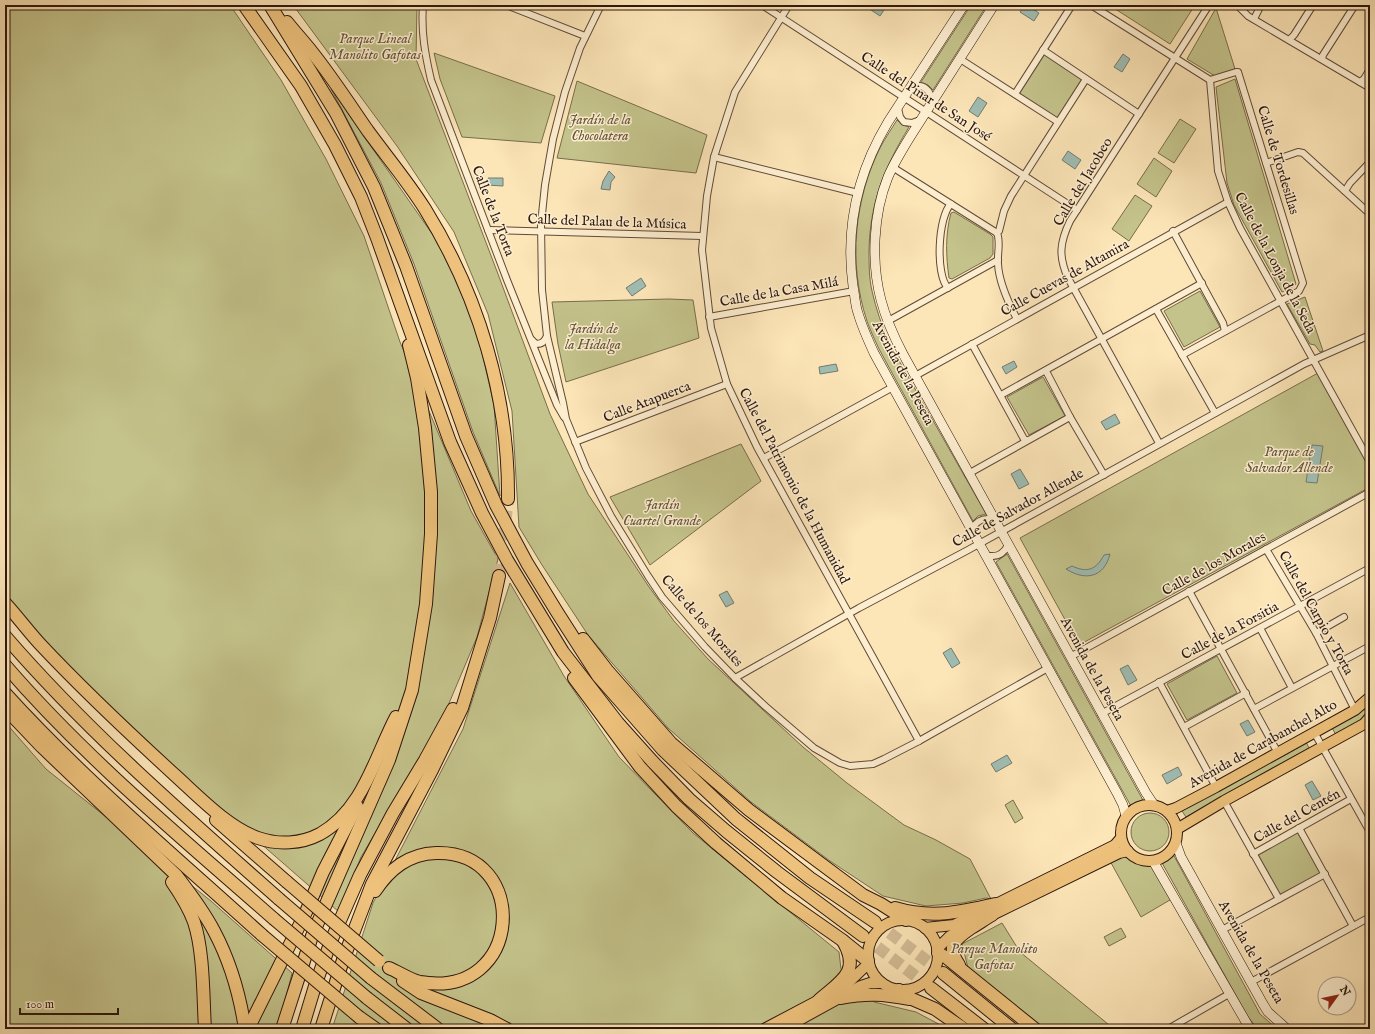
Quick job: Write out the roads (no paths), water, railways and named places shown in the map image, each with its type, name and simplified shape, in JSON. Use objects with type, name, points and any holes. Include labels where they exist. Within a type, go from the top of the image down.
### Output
[{"type":"highway","points":[[244,5],[301,86],[361,197],[450,442],[482,513],[507,560],[563,652],[618,723],[652,762],[689,799],[777,872],[863,936]]},
{"type":"highway","points":[[271,5],[312,52],[425,209],[449,251],[482,326],[496,383],[502,411],[508,470],[508,499]]},
{"type":"highway","points":[[271,5],[336,113],[374,187],[406,266],[466,436],[496,505],[527,563],[598,676],[662,750],[736,819],[810,878],[875,922]]},
{"type":"highway","points":[[282,1029],[312,936],[389,760],[412,690],[426,604],[431,534],[431,492],[426,428],[410,348],[380,262],[377,238]]},
{"type":"highway","points":[[507,560],[516,584],[567,668],[580,688],[640,767],[676,806],[716,843],[782,898],[842,940],[868,962]]},
{"type":"highway","points":[[248,1029],[306,912],[323,872],[378,764],[390,736],[413,650],[429,565]]},
{"type":"highway","points":[[321,1029],[343,960],[365,906],[372,884],[432,770],[462,708],[490,618],[499,576]]},
{"type":"highway","points":[[5,603],[41,645],[128,733],[216,812],[238,828],[258,838],[280,843],[298,842],[320,834],[337,822],[352,805],[366,782],[396,717]]},
{"type":"highway","points":[[5,608],[38,648],[93,707],[220,825],[379,961],[421,993],[490,1020],[507,1029]]},
{"type":"highway","points":[[557,612],[586,643],[606,670],[671,743],[749,810],[864,895],[906,920]]},
{"type":"highway","points":[[5,636],[42,678],[95,733],[210,838],[371,978],[438,1029]]},
{"type":"highway","points":[[302,1029],[331,941],[360,874],[393,813],[425,760],[476,664]]},
{"type":"highway","points":[[5,665],[70,735],[114,778],[274,919],[367,998],[407,1029]]},
{"type":"highway","points":[[5,693],[35,726],[88,778],[262,935],[373,1029]]},
{"type":"highway","points":[[5,708],[42,747],[176,875],[189,892],[214,931],[226,958],[238,997],[245,1029]]},
{"type":"highway","points":[[77,781],[91,800],[155,862],[171,880],[182,897],[194,922],[198,941],[205,1029]]},
{"type":"highway","points":[[365,906],[378,886],[392,870],[408,859],[426,854],[446,853],[463,856],[483,868],[495,884],[502,904],[504,916],[500,940],[490,959],[473,974],[453,982],[441,984],[418,981],[389,968]]},
{"type":"highway","points":[[881,904],[906,912],[930,915],[994,910]]},
{"type":"highway","points":[[963,971],[954,956],[953,945],[960,936],[994,910]]},
{"type":"highway","points":[[819,1000],[839,984],[849,972],[851,962],[848,950],[842,940]]},
{"type":"highway","points":[[937,951],[1035,1029]]},
{"type":"highway","points":[[942,973],[1012,1029]]},
{"type":"highway","points":[[931,988],[984,1029]]},
{"type":"highway","points":[[899,990],[912,999],[935,1009],[964,1029]]},
{"type":"highway","points":[[840,998],[864,994],[882,994],[912,999]]},
{"type":"highway","points":[[359,1017],[376,1029]]},
{"type":"main road","name":"Avenida de Carabanchel Alto","points":[[1167,811],[1176,808],[1355,710],[1370,697]]},
{"type":"main road","points":[[1177,829],[1224,801],[1368,721]]},
{"type":"main road","points":[[1146,805],[1154,805],[1167,811],[1172,816],[1177,829],[1176,842],[1167,855],[1153,861],[1144,861],[1135,857],[1128,851],[1124,845],[1121,831],[1126,816],[1132,811],[1146,805]]},
{"type":"main road","points":[[937,951],[950,936],[994,910],[1115,845],[1122,838]]},
{"type":"main road","points":[[925,928],[954,924],[994,910],[1119,853],[1128,851]]},
{"type":"main road","points":[[895,920],[916,922],[925,928],[934,939],[937,951],[937,962],[932,974],[923,984],[914,988],[899,990],[882,983],[873,973],[868,962],[869,945],[874,935],[885,924],[895,920]]},
{"type":"main road","points":[[764,1029],[848,983],[868,962]]},
{"type":"main road","points":[[783,1029],[861,986],[870,983],[882,983]]},
{"type":"street","name":"Calle de la Torta","points":[[423,5],[422,24],[424,53],[431,80],[530,339],[557,405],[566,419]]},
{"type":"street","points":[[506,5],[585,36]]},
{"type":"street","name":"Calle de los Morales","points":[[601,5],[585,36],[565,92],[553,139],[545,185],[541,232],[542,290],[547,336],[566,419],[586,468],[611,516],[662,597],[684,624],[735,678],[769,710],[804,740],[825,755],[840,763],[855,766],[873,764],[920,741],[1048,668]]},
{"type":"street","name":"Calle del Pinar de San José","points":[[762,5],[1077,210]]},
{"type":"street","name":"Calle del Patrimonio de la Humanidad","points":[[789,5],[735,92],[714,157],[702,236],[709,318],[727,384],[757,448],[764,458],[920,741]]},
{"type":"street","name":"Avenida de la Peseta","points":[[964,5],[904,97],[878,140],[868,160],[858,193],[850,247],[851,270],[858,313],[874,353],[1123,805],[1126,816]]},
{"type":"street","name":"Avenida de la Peseta","points":[[994,5],[920,120],[893,166],[888,179],[881,204],[876,234],[876,267],[881,302],[903,354],[968,474],[995,520],[1101,714],[1154,805]]},
{"type":"street","points":[[1015,94],[1072,5]]},
{"type":"street","points":[[1092,5],[1210,80]]},
{"type":"street","name":"Calle del Jacobeo","points":[[1159,443],[1073,288],[1063,266],[1061,253],[1064,235],[1077,210],[1209,5]]},
{"type":"street","points":[[1237,5],[1254,19],[1370,88]]},
{"type":"street","points":[[1254,19],[1261,5]]},
{"type":"street","points":[[1290,40],[1313,5]]},
{"type":"street","points":[[1322,59],[1354,5]]},
{"type":"street","points":[[1043,50],[1139,114]]},
{"type":"street","points":[[960,59],[1058,122]]},
{"type":"street","points":[[1360,82],[1364,79],[1370,69]]},
{"type":"street","name":"Calle de Tordesillas","points":[[1210,80],[1238,72],[1303,283],[1299,291],[1280,301]]},
{"type":"street","points":[[1018,319],[1003,289],[998,260],[997,233],[999,231],[1004,211],[1024,175],[1086,79]]},
{"type":"street","name":"Calle de la Lonja de la Seda","points":[[1210,80],[1218,171],[1228,202],[1240,228],[1312,360],[1370,462]]},
{"type":"street","points":[[911,87],[916,85],[924,87],[931,93],[932,102]]},
{"type":"street","points":[[898,108],[900,117],[904,122],[912,123],[920,120]]},
{"type":"street","points":[[1266,163],[1298,152],[1304,153],[1370,214]]},
{"type":"street","points":[[714,157],[858,193]]},
{"type":"street","points":[[1345,191],[1350,183],[1370,162]]},
{"type":"street","points":[[893,166],[997,233]]},
{"type":"street","name":"Calle Cuevas de Altamira","points":[[915,376],[1228,202]]},
{"type":"street","points":[[948,288],[942,276],[940,248],[943,221],[947,209],[951,204]]},
{"type":"street","name":"Calle del Palau de la Música","points":[[488,230],[702,236]]},
{"type":"street","points":[[1174,231],[1225,327],[1225,331]]},
{"type":"street","points":[[888,321],[998,260]]},
{"type":"street","points":[[1000,395],[1202,284]]},
{"type":"street","name":"Calle de la Casa Milá","points":[[709,318],[854,291]]},
{"type":"street","points":[[1182,355],[1280,301]]},
{"type":"street","points":[[1156,309],[1215,413]]},
{"type":"street","name":"Calle de Salvador Allende","points":[[735,678],[1312,360],[1370,335]]},
{"type":"street","points":[[530,339],[536,344],[540,344],[547,336]]},
{"type":"street","points":[[972,344],[1024,439],[1026,440]]},
{"type":"street","points":[[1045,371],[1047,372],[1070,416],[1104,474]]},
{"type":"street","name":"Calle Atapuerca","points":[[575,442],[727,384]]},
{"type":"street","points":[[764,458],[893,387]]},
{"type":"street","points":[[968,474],[1070,416]]},
{"type":"street","name":"Calle de los Morales","points":[[1070,658],[1370,492]]},
{"type":"street","points":[[972,529],[981,519],[995,520]]},
{"type":"street","points":[[986,555],[994,557],[999,556],[1008,546]]},
{"type":"street","name":"Calle del Carpio y Torta","points":[[1266,549],[1316,633],[1355,710]]},
{"type":"street","name":"Calle de la Forsitia","points":[[1101,714],[1370,568]]},
{"type":"street","points":[[1189,591],[1278,753]]},
{"type":"street","points":[[1316,633],[1344,617]]},
{"type":"street","points":[[1260,628],[1292,688]]},
{"type":"street","points":[[1254,709],[1370,646]]},
{"type":"street","points":[[1159,682],[1216,786]]},
{"type":"street","points":[[1184,727],[1246,693]]},
{"type":"street","points":[[1314,732],[1370,832]]},
{"type":"street","name":"Calle del Centén","points":[[1253,854],[1351,799]]},
{"type":"street","points":[[1224,801],[1279,899]]},
{"type":"street","points":[[1299,828],[1353,926]]},
{"type":"street","name":"Avenida de la Peseta","points":[[1176,842],[1181,857],[1268,1012],[1287,1029]]},
{"type":"street","points":[[1153,861],[1250,1029]]},
{"type":"street","points":[[1222,930],[1324,874]]},
{"type":"street","points":[[1251,982],[1370,917]]},
{"type":"street","points":[[1168,1029],[1230,994]]},
{"type":"water","points":[[877,5],[884,10],[880,16],[865,6]]},
{"type":"water","points":[[1025,5],[1039,13],[1034,21],[1020,12]]},
{"type":"water","points":[[1123,54],[1130,59],[1122,72],[1114,67]]},
{"type":"water","points":[[978,97],[987,103],[978,117],[969,111]]},
{"type":"water","points":[[1068,151],[1081,160],[1075,169],[1062,160]]},
{"type":"water","points":[[609,171],[615,177],[611,182],[610,190],[601,189],[603,181]]},
{"type":"water","points":[[488,178],[503,178],[503,186],[487,185]]},
{"type":"water","points":[[641,278],[646,286],[632,296],[626,288]]},
{"type":"water","points":[[1014,361],[1017,367],[1006,374],[1002,367]]},
{"type":"water","points":[[836,364],[838,371],[820,374],[819,367]]},
{"type":"water","points":[[1115,414],[1120,423],[1106,430],[1101,422]]},
{"type":"water","points":[[1312,445],[1323,446],[1317,483],[1306,482]]},
{"type":"water","points":[[1020,469],[1029,484],[1019,489],[1011,474]]},
{"type":"water","points":[[1110,554],[1103,568],[1093,575],[1080,575],[1066,569],[1072,566],[1087,570],[1091,569],[1098,564],[1104,555]]},
{"type":"water","points":[[727,591],[734,603],[726,607],[719,595]]},
{"type":"water","points":[[951,648],[960,663],[952,668],[943,653]]},
{"type":"water","points":[[1128,665],[1137,680],[1128,685],[1120,669]]},
{"type":"water","points":[[1248,720],[1255,732],[1247,736],[1240,724]]},
{"type":"water","points":[[1007,755],[1012,763],[996,772],[991,764]]},
{"type":"water","points":[[1178,767],[1182,775],[1167,784],[1162,775]]},
{"type":"water","points":[[1312,781],[1321,796],[1313,800],[1305,785]]},
{"type":"tunnel","points":[[499,576],[508,499]]},
{"type":"tunnel","points":[[875,922],[943,973]]},
{"type":"tunnel","points":[[863,936],[931,988]]},
{"type":"park label","name":"Parque Lineal Manolito Gafotas","points":[[375,48]]},
{"type":"park label","name":"Jardín de la Chocolatera","points":[[600,128]]},
{"type":"park label","name":"Jardín de la Hidalga","points":[[593,338]]},
{"type":"park label","name":"Parque de Salvador Allende","points":[[1289,460]]},
{"type":"park label","name":"Jardín Cuartel Grande","points":[[662,514]]},
{"type":"park label","name":"Parque Manolito Gafotas","points":[[994,958]]}]
